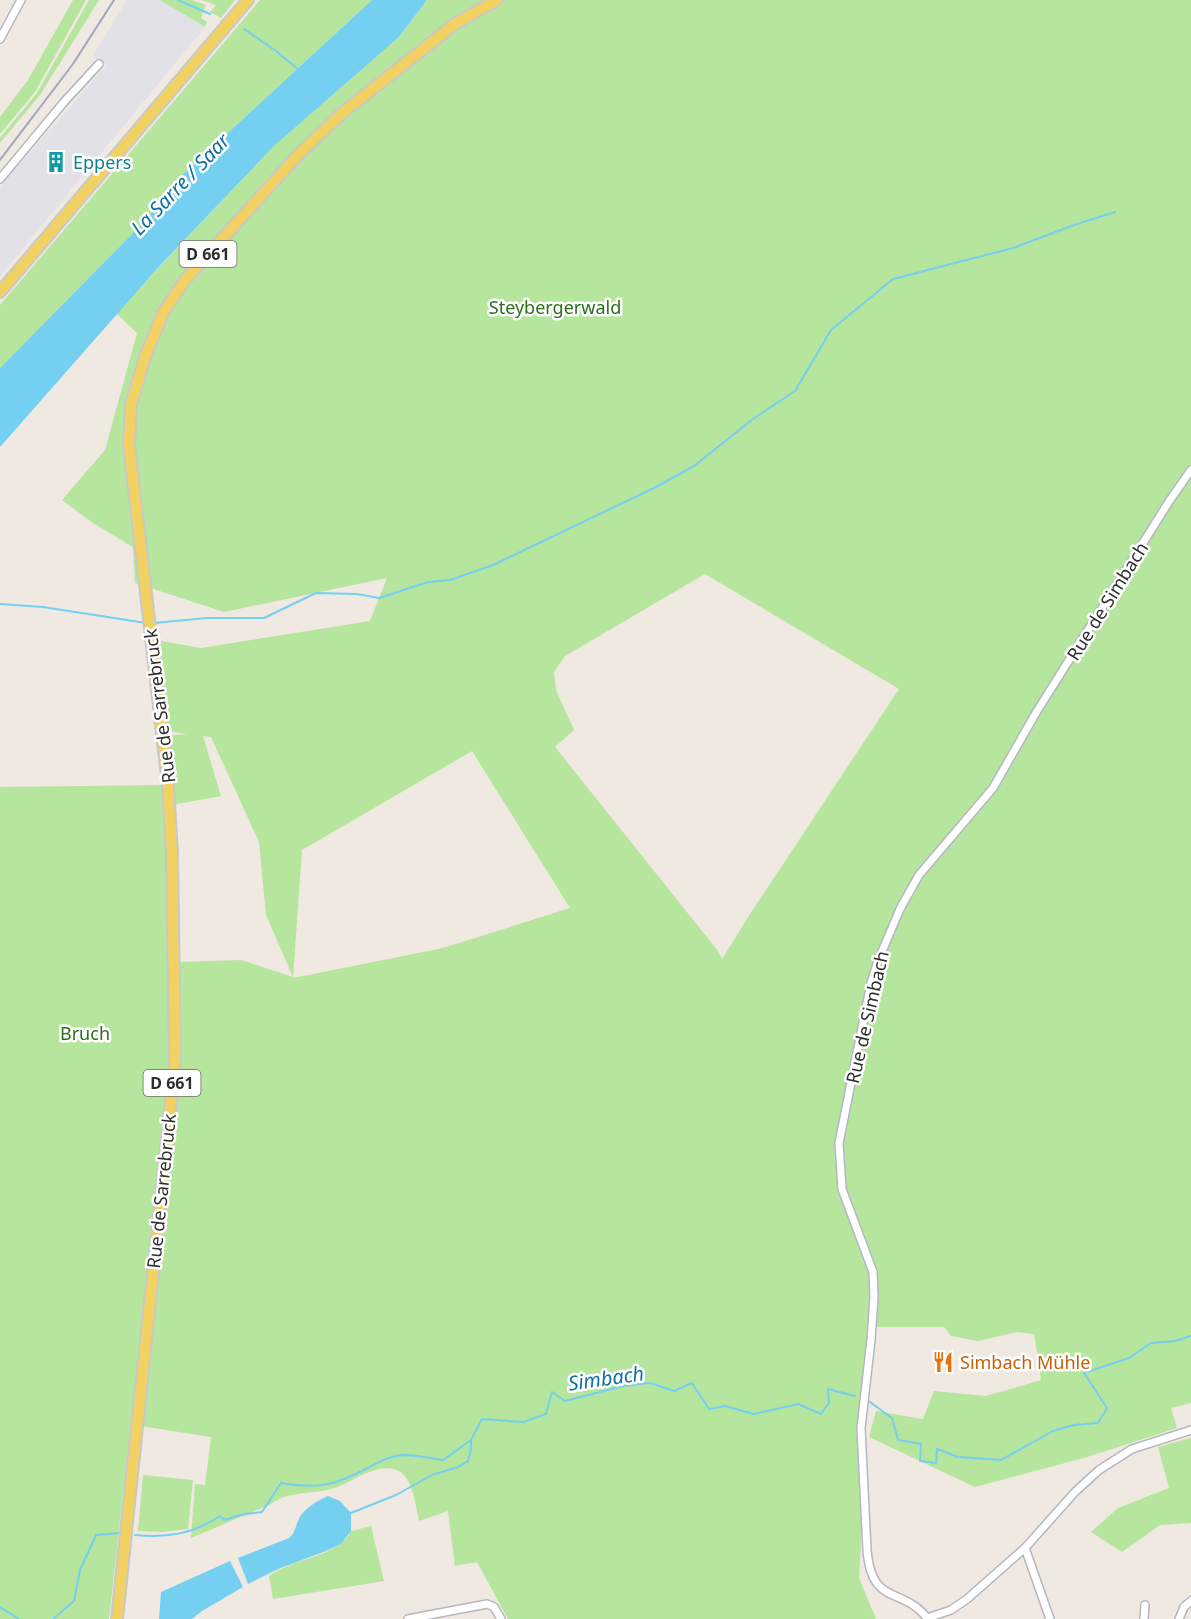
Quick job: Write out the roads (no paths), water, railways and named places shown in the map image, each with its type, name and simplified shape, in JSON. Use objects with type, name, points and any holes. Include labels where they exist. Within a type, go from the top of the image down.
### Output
[{"type":"main road","points":[[0,292],[248,0]]},
{"type":"main road","name":"Rue de Sarrebruck","points":[[117,1619],[175,1061],[172,854],[168,785],[130,457],[128,424],[131,405],[145,357],[168,304],[185,280],[317,135],[438,36],[496,0]]},
{"type":"street","points":[[0,39],[20,2],[11,0]]},
{"type":"street","points":[[0,179],[99,64]]},
{"type":"street","name":"Rue de Simbach","points":[[927,1619],[920,1609],[889,1594],[876,1584],[868,1566],[861,1428],[872,1329],[873,1272],[842,1189],[840,1143],[872,983],[887,937],[920,875],[993,788],[1037,711],[1191,470]]},
{"type":"street","points":[[927,1619],[951,1610],[967,1599],[1025,1548],[1075,1492],[1099,1470],[1132,1449],[1191,1430]]},
{"type":"street","points":[[1025,1548],[1050,1619]]},
{"type":"street","points":[[1179,1619],[1184,1607],[1191,1601]]},
{"type":"street","points":[[408,1619],[434,1617],[490,1605],[501,1619]]},
{"type":"street","points":[[1144,1619],[1145,1605]]},
{"type":"water","name":"La Sarre / Saar","points":[[372,0],[427,0],[399,37],[274,146],[155,271],[0,447],[0,368],[145,221],[179,178]]},
{"type":"water","points":[[328,1496],[340,1501],[351,1513],[351,1531],[341,1544],[278,1569],[248,1584],[238,1558],[289,1538],[306,1509]]},
{"type":"water","points":[[230,1561],[243,1587],[192,1619],[159,1619],[161,1592]]},
{"type":"waterway","points":[[178,0],[210,14]]},
{"type":"waterway","points":[[244,29],[299,70]]},
{"type":"waterway","points":[[154,623],[207,618],[264,618],[316,593],[357,594],[379,598],[428,582],[450,580],[493,565],[654,488],[694,466],[753,419],[795,391],[831,330],[893,279],[1013,248],[1115,212]]},
{"type":"waterway","points":[[0,604],[43,607],[146,623]]},
{"type":"waterway","name":"Simbach","points":[[867,1400],[892,1418],[898,1440],[921,1444],[920,1461],[936,1463],[937,1449],[958,1457],[1001,1460],[1053,1431],[1074,1425],[1098,1423],[1107,1408],[1084,1373],[1129,1358],[1151,1343],[1175,1341],[1191,1336]]},
{"type":"waterway","name":"Simbach","points":[[135,1535],[169,1535],[190,1531],[220,1516],[225,1520],[262,1512],[281,1483],[305,1486],[325,1485],[354,1475],[384,1460],[402,1455],[443,1460],[471,1440],[482,1419],[523,1422],[546,1414],[552,1392],[565,1401],[623,1386],[650,1383],[674,1391],[692,1383],[709,1409],[725,1406],[754,1414],[798,1404],[821,1414],[829,1403],[828,1389],[855,1396]]},
{"type":"waterway","points":[[351,1513],[396,1495],[432,1475],[458,1467],[468,1461],[471,1440]]},
{"type":"waterway","name":"Simbach","points":[[53,1619],[74,1601],[80,1570],[96,1535],[120,1533]]},
{"type":"waterway","name":"Simbach","points":[[0,1607],[19,1619]]},
{"type":"railway","points":[[0,160],[73,64],[114,0]]},
{"type":"place","name":"Eppers","points":[[56,162]]},
{"type":"place","name":"Simbach Mühle","points":[[943,1362]]},
{"type":"park label","name":"Steybergerwald","points":[[555,307]]},
{"type":"park label","name":"Bruch","points":[[85,1033]]}]
